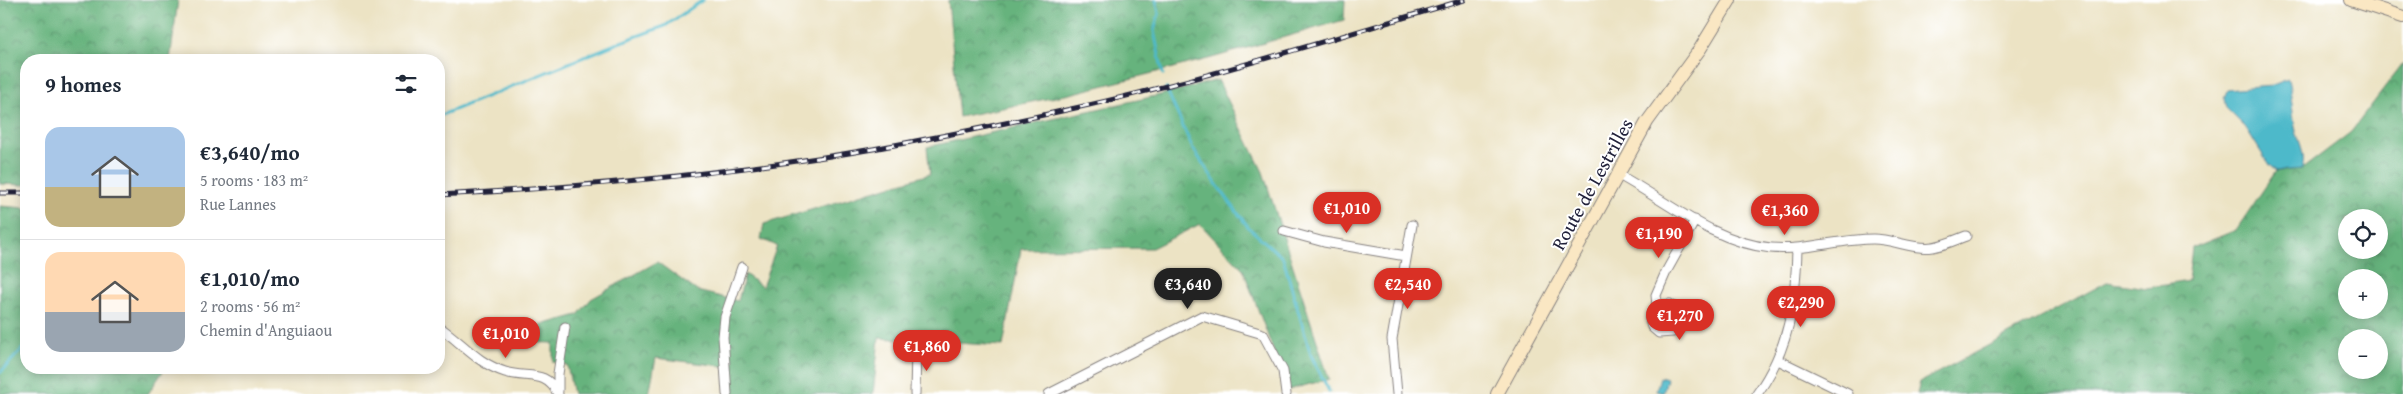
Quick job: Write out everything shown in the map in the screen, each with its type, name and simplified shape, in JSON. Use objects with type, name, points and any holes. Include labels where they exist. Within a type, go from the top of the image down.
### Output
[{"type":"street","name":"Route de Lestrilles","points":[[1497,394],[1647,122],[1700,49],[1730,0]]},
{"type":"street","points":[[2351,0],[2403,17]]},
{"type":"street","points":[[1618,174],[1725,236],[1752,245],[1797,248],[1852,239],[1876,239],[1932,247],[1966,236]]},
{"type":"street","points":[[1657,306],[1656,295],[1666,272],[1695,220]]},
{"type":"street","points":[[1397,394],[1392,339],[1412,225]]},
{"type":"street","points":[[1284,231],[1324,242],[1406,256]]},
{"type":"street","points":[[1757,394],[1778,360],[1793,313],[1797,248]]},
{"type":"street","points":[[727,394],[723,337],[725,317],[742,268]]},
{"type":"street","points":[[1049,394],[1202,316],[1263,334],[1283,371],[1286,394]]},
{"type":"street","points":[[558,394],[558,374],[565,327]]},
{"type":"street","points":[[445,332],[470,354],[491,366],[507,373],[546,378],[554,386],[558,394]]},
{"type":"street","points":[[915,394],[916,349]]},
{"type":"street","points":[[1778,360],[1833,391],[1848,394]]},
{"type":"green space","points":[[0,0],[178,0],[171,54],[20,54],[20,185],[0,184]]},
{"type":"green space","points":[[948,0],[1345,0],[1344,20],[1212,58],[1070,94],[959,117]]},
{"type":"green space","points":[[2403,64],[2403,394],[1917,394],[1920,382],[2107,282],[2147,288],[2188,281],[2192,248],[2236,230],[2276,171],[2302,169],[2351,132]]},
{"type":"green space","points":[[1218,80],[1263,172],[1329,379],[1288,390],[1243,269],[1200,224],[1152,248],[1021,249],[1003,346],[879,338],[873,394],[732,394],[730,367],[656,358],[649,394],[573,394],[567,365],[553,362],[553,343],[522,342],[523,330],[578,315],[591,299],[657,262],[697,291],[738,301],[745,274],[762,287],[777,246],[761,239],[764,224],[930,174],[927,147],[1160,95]]},
{"type":"green space","points":[[0,206],[20,208],[20,374],[161,374],[148,394],[0,394]]},
{"type":"water","points":[[2288,79],[2295,127],[2303,153],[2303,163],[2302,169],[2276,171],[2269,165],[2246,128],[2226,108],[2224,99],[2227,90],[2270,86]]},
{"type":"water","points":[[1660,377],[1667,379],[1663,393],[1656,391]]},
{"type":"waterway","points":[[445,114],[618,43],[665,26],[703,0]]},
{"type":"waterway","points":[[1156,0],[1159,13],[1154,31],[1163,74]]},
{"type":"waterway","points":[[1166,88],[1192,147],[1217,185],[1249,228],[1283,258],[1311,355],[1329,391]]},
{"type":"waterway","points":[[0,373],[20,351]]},
{"type":"railway","points":[[445,195],[602,184],[765,166],[954,134],[1136,94],[1464,0]]},
{"type":"railway","points":[[0,193],[20,193]]}]
